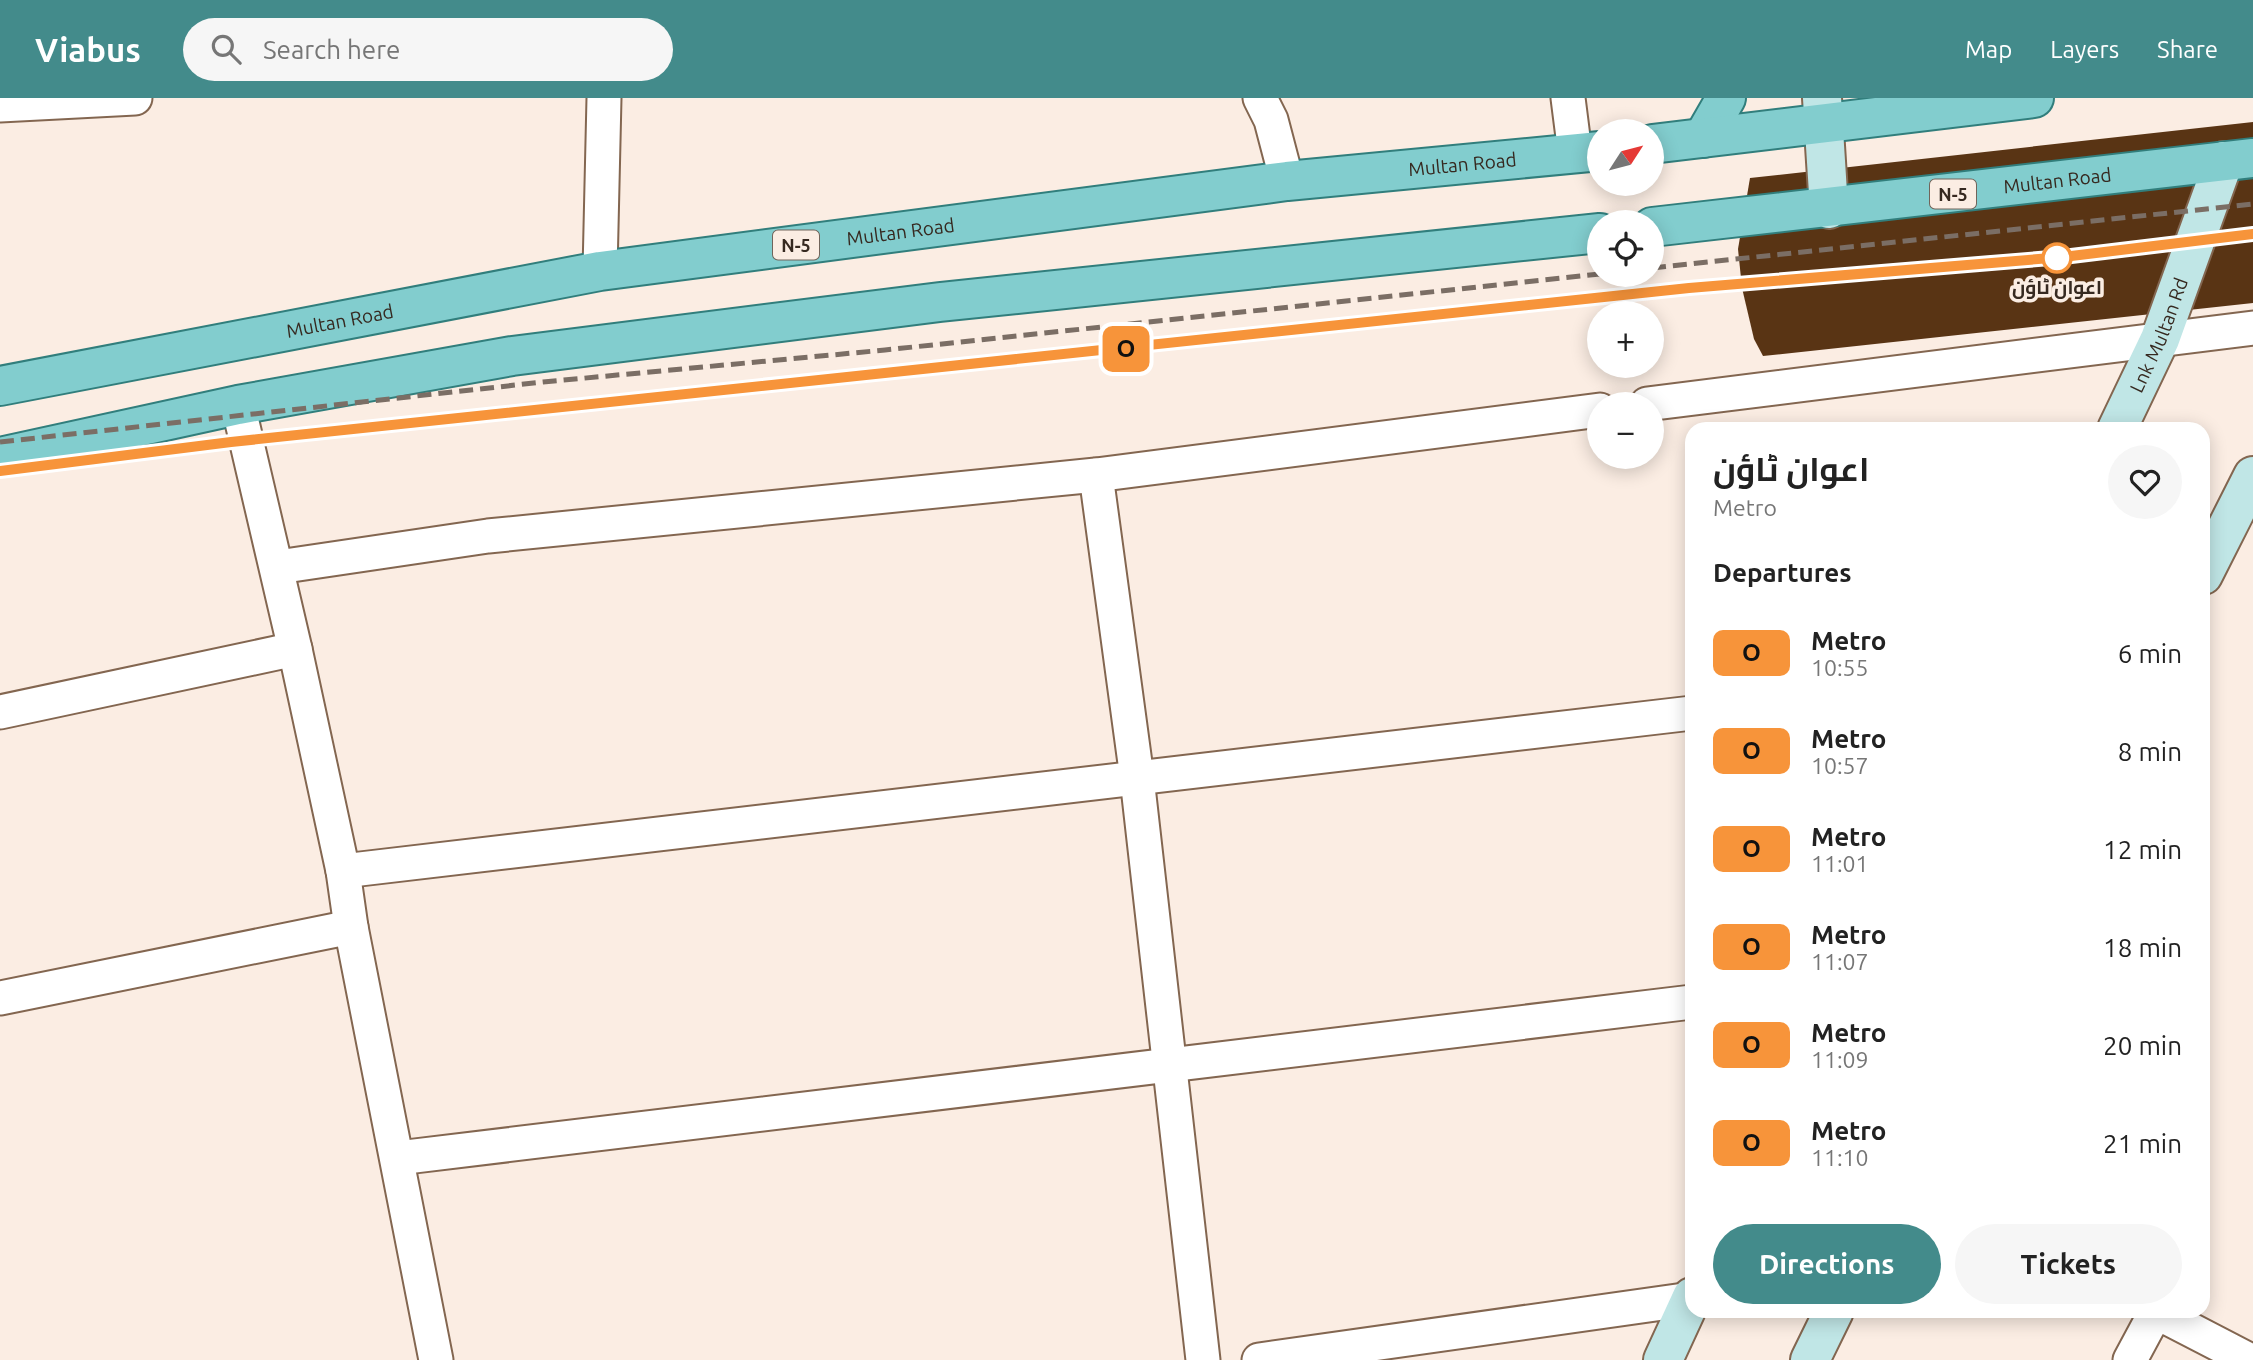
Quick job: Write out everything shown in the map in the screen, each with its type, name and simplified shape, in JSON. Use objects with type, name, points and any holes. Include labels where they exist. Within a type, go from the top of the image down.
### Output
[{"type":"main road","points":[[1703,138],[1726,98]]},
{"type":"main road","points":[[1664,143],[1703,138],[1824,111],[2034,98]]},
{"type":"main road","name":"Multan Road","points":[[0,386],[600,271],[1287,181],[1587,152]]},
{"type":"main road","name":"Multan Road","points":[[1664,226],[1829,209],[2238,160]]},
{"type":"main road","points":[[0,457],[237,405],[512,356],[940,302],[1587,234]]},
{"type":"street","points":[[0,105],[135,98]]},
{"type":"street","points":[[600,271],[604,98]]},
{"type":"street","points":[[1260,98],[1270,120],[1287,181]]},
{"type":"street","points":[[1568,98],[1587,152]]},
{"type":"street","points":[[1824,111],[1829,209]]},
{"type":"street","name":"Lnk Multan Rd","points":[[2120,422],[2238,160]]},
{"type":"street","points":[[1664,402],[2253,328]]},
{"type":"street","points":[[237,405],[278,567],[343,871],[351,927],[436,1360]]},
{"type":"street","points":[[278,567],[488,536],[1096,475],[1587,412]]},
{"type":"street","points":[[1096,475],[1137,778],[1203,1360]]},
{"type":"street","points":[[2210,561],[2253,476]]},
{"type":"street","points":[[0,712],[295,649]]},
{"type":"street","points":[[343,871],[1685,714]]},
{"type":"street","points":[[0,998],[351,927]]},
{"type":"street","points":[[398,1158],[1685,1003]]},
{"type":"street","points":[[1259,1360],[1685,1299]]},
{"type":"street","points":[[1663,1360],[1685,1313]]},
{"type":"street","points":[[1810,1360],[1831,1318]]},
{"type":"street","points":[[2130,1360],[2154,1318]]},
{"type":"street","points":[[2168,1318],[2249,1360]]},
{"type":"building","points":[[2253,122],[2253,303],[1763,356],[1754,339],[1742,288],[1738,249],[1750,178]]},
{"type":"railway","points":[[1664,267],[2253,204]]},
{"type":"railway","points":[[0,471],[231,442],[1689,288],[2063,257],[2253,234]]},
{"type":"railway","points":[[0,442],[543,382],[885,350],[1587,275]]},
{"type":"metro line","name":"O","points":[[0,471],[231,442],[1689,288],[2063,257],[2253,234]]},
{"type":"place","name":"اعوان ٹاؤن","points":[[2057,258]]}]
